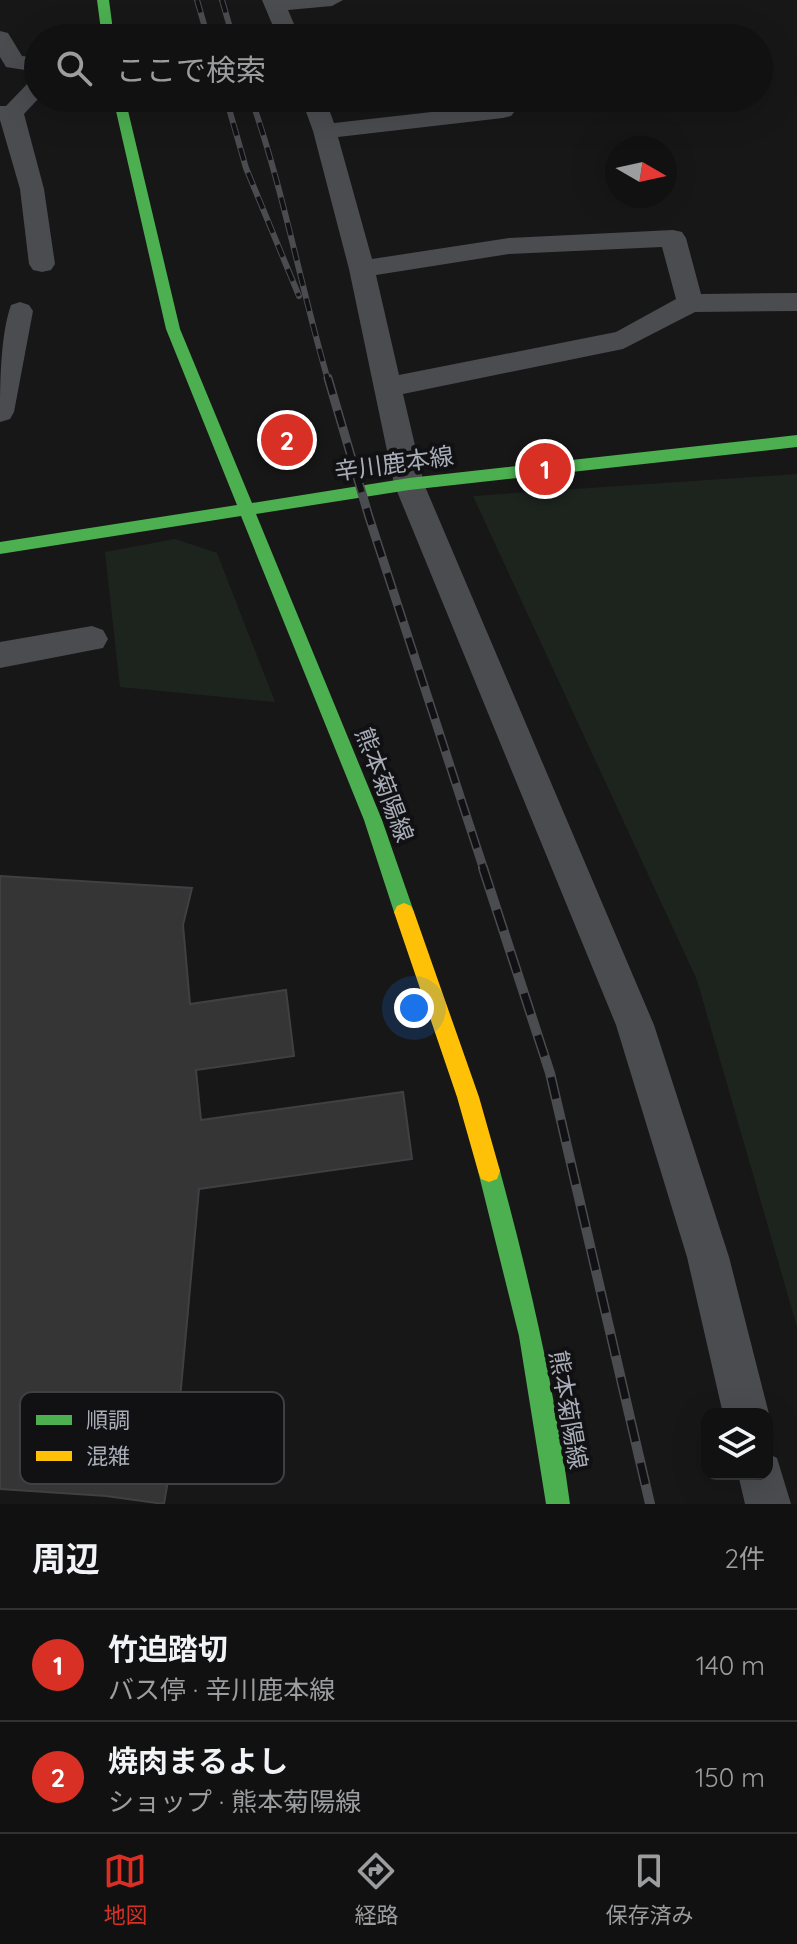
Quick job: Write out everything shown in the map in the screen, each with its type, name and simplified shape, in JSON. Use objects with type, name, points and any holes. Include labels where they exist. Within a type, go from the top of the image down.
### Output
[{"type":"main road","points":[[103,0],[106,24]]},
{"type":"main road","name":"熊本菊陽線","points":[[122,112],[173,329],[373,820],[468,1097],[513,1256],[549,1424],[558,1504]]},
{"type":"main road","name":"辛川鹿本線","points":[[0,548],[409,484],[797,441]]},
{"type":"street","points":[[283,24],[275,3],[332,0]]},
{"type":"street","points":[[0,38],[14,62],[24,63]]},
{"type":"street","points":[[24,98],[6,113],[32,189],[42,264]]},
{"type":"street","points":[[318,112],[362,269],[409,484],[635,1025],[708,1257],[745,1408]]},
{"type":"street","points":[[325,131],[494,112]]},
{"type":"street","points":[[362,269],[509,246],[673,238],[690,303]]},
{"type":"street","points":[[387,387],[623,340],[690,303],[797,302]]},
{"type":"street","points":[[0,412],[20,311]]},
{"type":"street","points":[[0,655],[92,639]]},
{"type":"street","points":[[762,1480],[768,1504]]},
{"type":"shaded area","points":[[797,474],[797,1327],[697,980],[473,496]]},
{"type":"shaded area","points":[[175,539],[217,553],[275,702],[120,687],[105,552]]},
{"type":"building","points":[[0,876],[192,888],[183,925],[190,1004],[286,990],[294,1056],[196,1070],[201,1120],[403,1092],[412,1159],[199,1189],[181,1392],[20,1392],[20,1484],[167,1484],[164,1504],[106,1496],[0,1489]]},
{"type":"railway","points":[[197,0],[204,24]]},
{"type":"railway","points":[[222,0],[229,24]]},
{"type":"railway","points":[[230,112],[246,168],[299,296]]},
{"type":"railway","points":[[256,112],[328,380]]},
{"type":"railway","points":[[328,378],[369,517],[484,870]]},
{"type":"railway","points":[[483,868],[550,1073],[650,1504]]},
{"type":"traffic: fast","points":[[103,0],[106,24]]},
{"type":"traffic: fast","points":[[122,112],[173,329],[373,820],[404,912]]},
{"type":"traffic: fast","points":[[0,548],[409,484],[797,441]]},
{"type":"traffic: fast","points":[[489,1171],[530,1336],[558,1504]]},
{"type":"traffic: slow","points":[[404,912],[468,1097],[489,1171]]},
{"type":"place","name":"焼肉まるよし","points":[[287,440]]},
{"type":"place","name":"竹迫踏切","points":[[545,469]]}]
